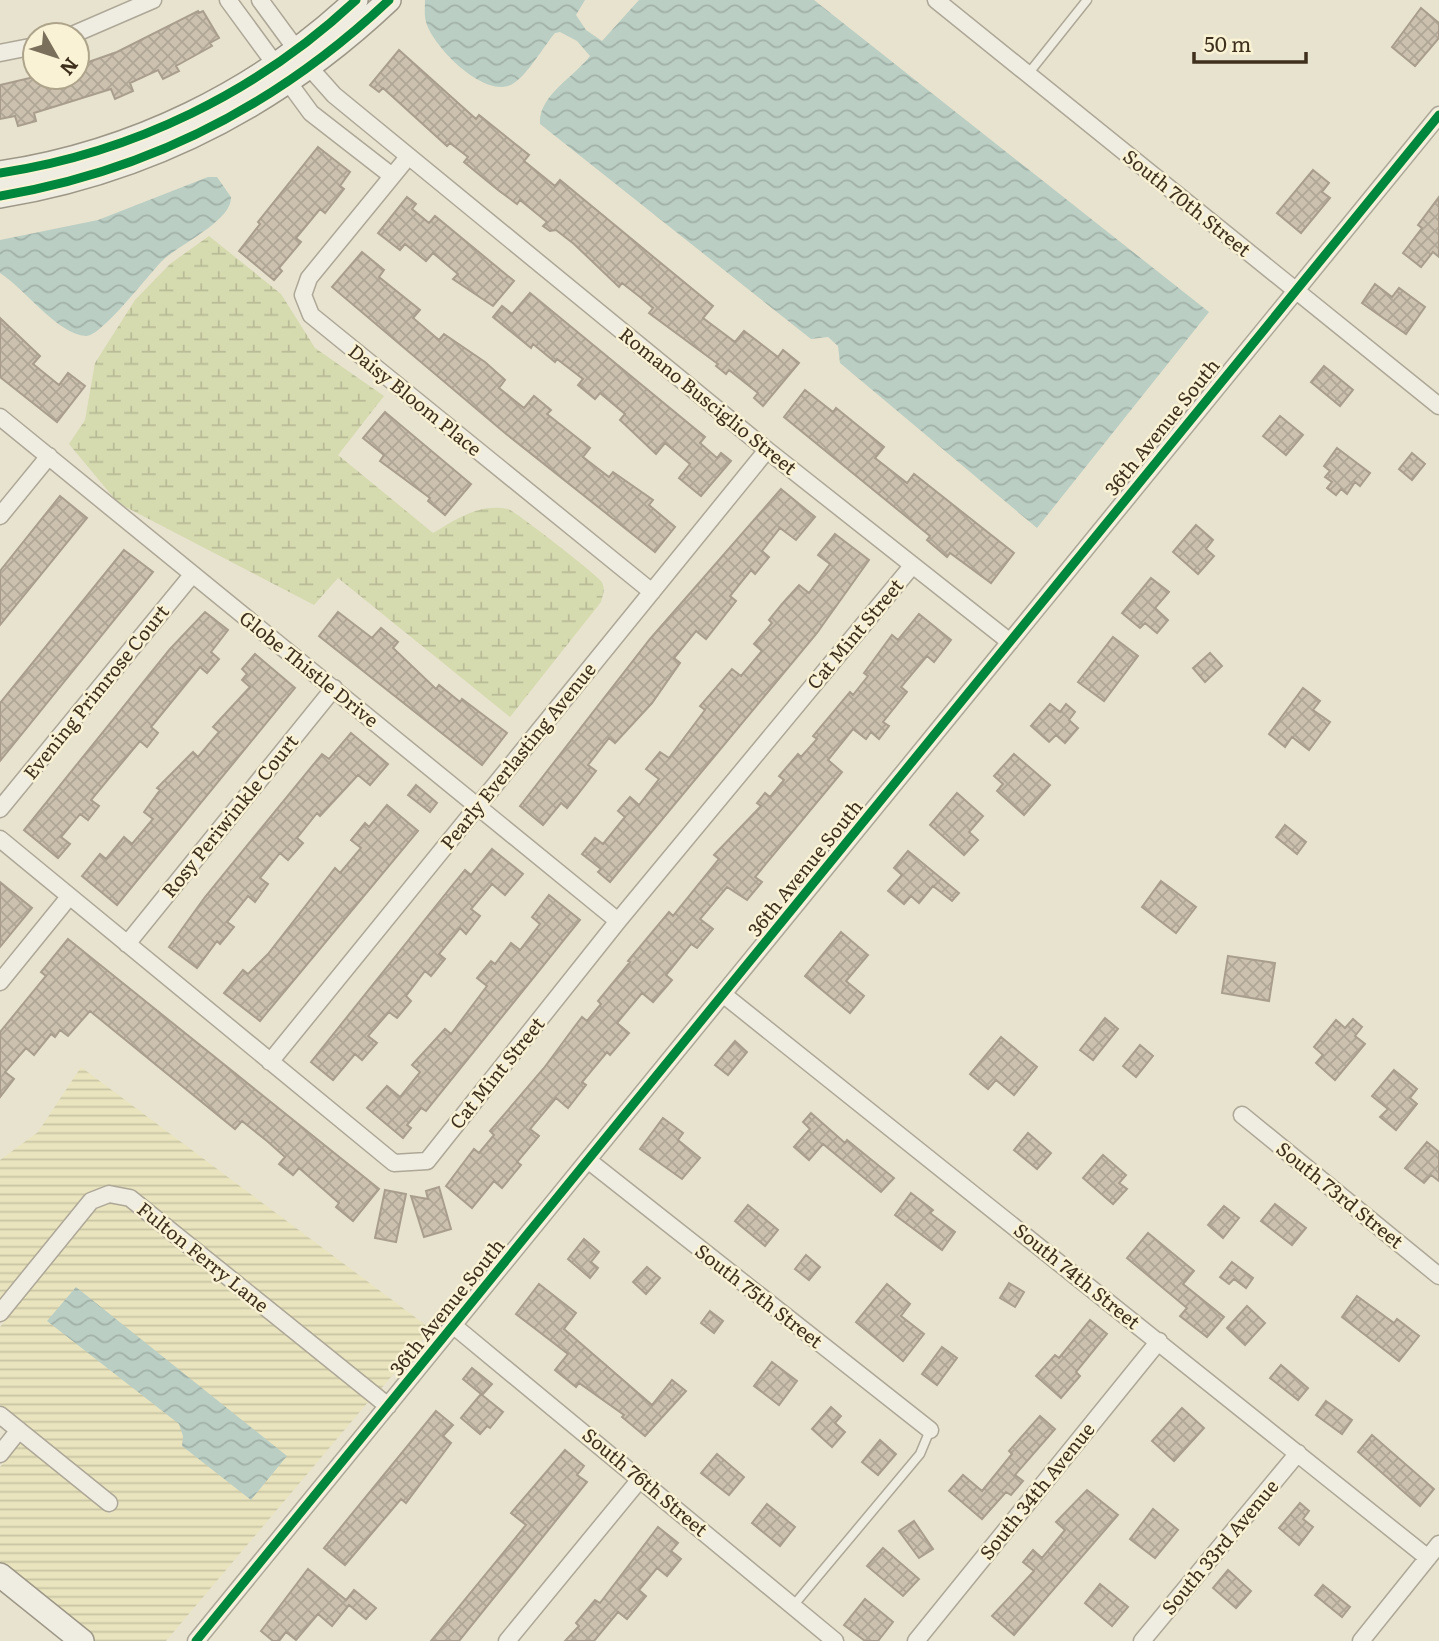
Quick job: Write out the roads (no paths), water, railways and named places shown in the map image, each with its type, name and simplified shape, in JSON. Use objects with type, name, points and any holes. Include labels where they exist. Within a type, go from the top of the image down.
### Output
[{"type":"street","points":[[91,27],[153,0]]},
{"type":"street","points":[[229,0],[311,113],[392,176],[408,157]]},
{"type":"street","name":"Romano Busciglio Street","points":[[260,0],[303,59],[334,95],[767,450],[1010,642]]},
{"type":"street","points":[[303,59],[356,0]]},
{"type":"street","points":[[0,197],[96,176],[160,152],[229,119],[282,74],[389,0]]},
{"type":"street","name":"South 70th Street","points":[[936,0],[1439,405]]},
{"type":"street","points":[[0,53],[21,49]]},
{"type":"street","points":[[0,173],[86,154],[144,135],[282,74]]},
{"type":"street","name":"36th Avenue South","points":[[196,1641],[1439,115]]},
{"type":"street","name":"Daisy Bloom Place","points":[[392,176],[309,278],[303,295],[311,315],[652,592]]},
{"type":"street","name":"Globe Thistle Drive","points":[[0,417],[618,921]]},
{"type":"street","name":"Pearly Everlasting Avenue","points":[[270,1062],[767,450]]},
{"type":"street","points":[[0,516],[49,456]]},
{"type":"street","name":"Cat Mint Street","points":[[0,839],[394,1163],[426,1160],[618,921],[912,566]]},
{"type":"street","name":"Evening Primrose Court","points":[[0,809],[192,575]]},
{"type":"street","name":"Rosy Periwinkle Court","points":[[127,944],[334,688]]},
{"type":"street","points":[[0,982],[69,897]]},
{"type":"street","name":"South 74th Street","points":[[724,995],[1428,1558]]},
{"type":"street","name":"South 73rd Street","points":[[1242,1115],[1439,1276]]},
{"type":"street","name":"South 75th Street","points":[[589,1161],[930,1430]]},
{"type":"street","name":"Fulton Ferry Lane","points":[[0,1313],[91,1201],[109,1194],[130,1198],[388,1406]]},
{"type":"street","name":"South 76th Street","points":[[454,1326],[835,1641]]},
{"type":"street","name":"South 34th Avenue","points":[[916,1641],[1159,1341]]},
{"type":"street","points":[[0,1415],[109,1503]]},
{"type":"street","points":[[0,1454],[19,1430]]},
{"type":"street","name":"South 33rd Avenue","points":[[1142,1641],[1298,1453]]},
{"type":"street","points":[[508,1641],[641,1478]]},
{"type":"street","points":[[1360,1641],[1439,1545]]},
{"type":"street","points":[[0,1575],[82,1641]]},
{"type":"lane","points":[[1028,74],[1087,0]]},
{"type":"lane","points":[[793,1606],[920,1454],[930,1430]]},
{"type":"water","points":[[425,0],[585,0],[576,15],[586,30],[602,41],[639,0],[814,0],[1209,312],[1037,528],[840,363],[838,346],[828,337],[811,339],[540,124],[541,114],[551,96],[590,56],[577,41],[560,32],[555,33],[530,67],[514,83],[503,87],[490,85],[462,69],[439,45],[426,22]]},
{"type":"water","points":[[208,177],[217,177],[231,197],[223,215],[162,261],[113,316],[93,334],[75,334],[64,328],[0,273],[0,240],[98,220]]},
{"type":"water","points":[[76,1287],[287,1456],[251,1500],[182,1446],[183,1436],[179,1424],[47,1321]]}]
